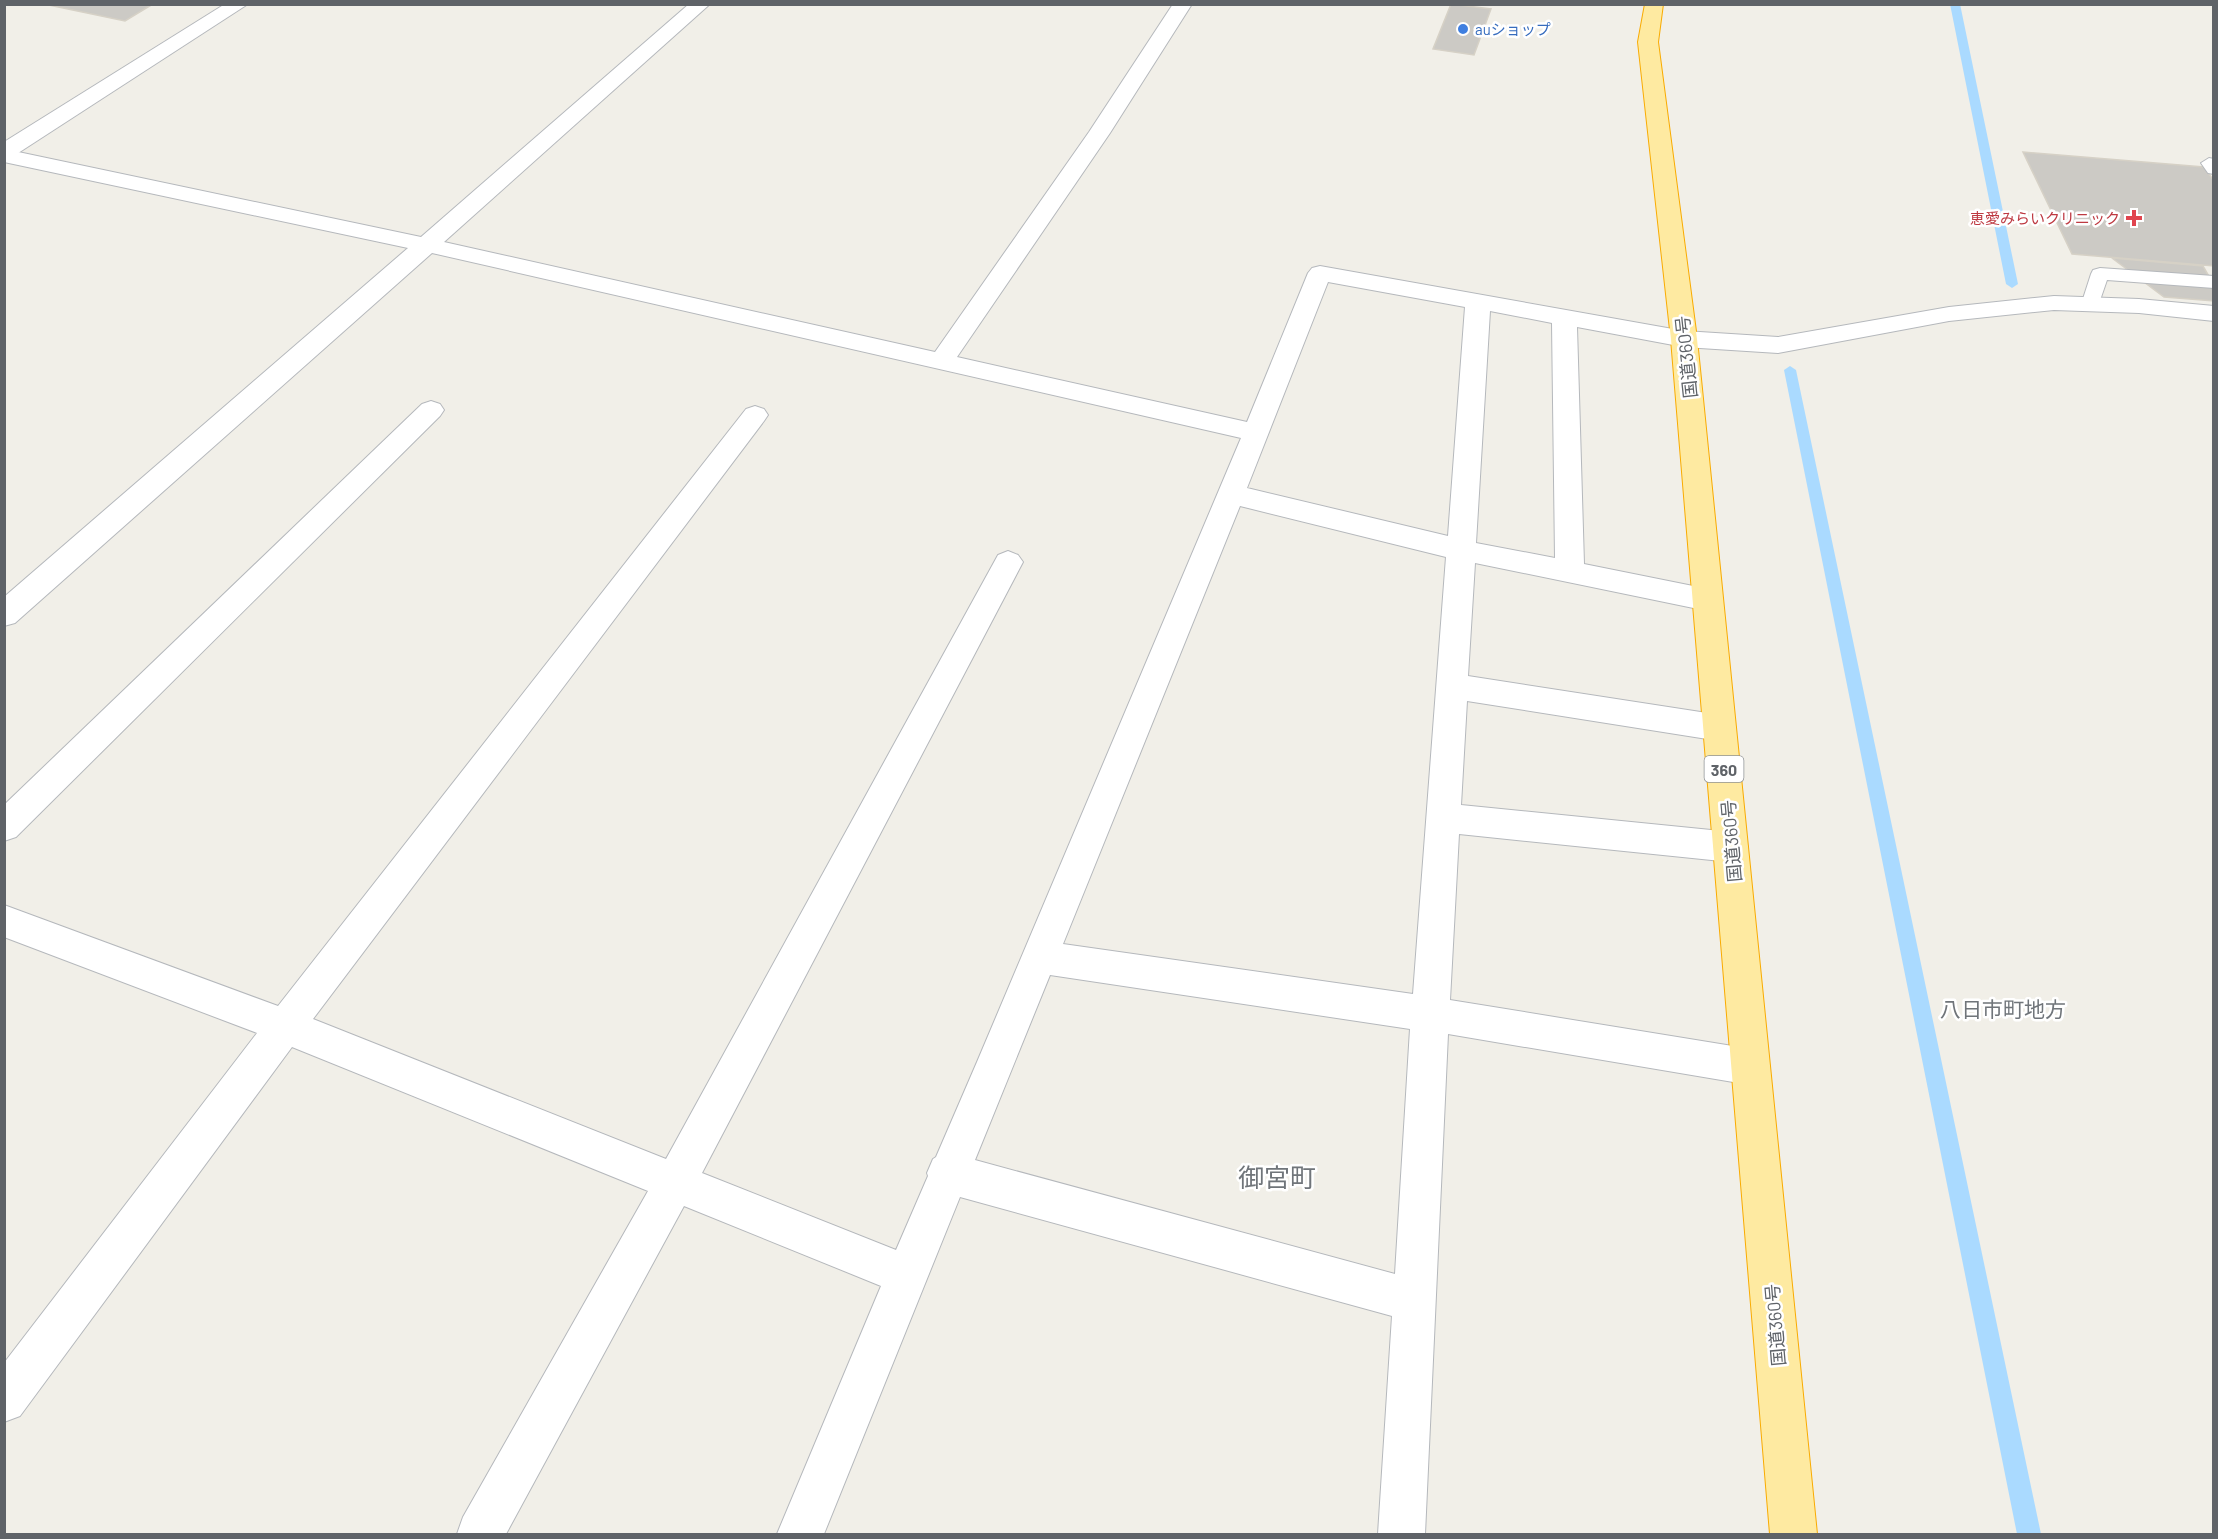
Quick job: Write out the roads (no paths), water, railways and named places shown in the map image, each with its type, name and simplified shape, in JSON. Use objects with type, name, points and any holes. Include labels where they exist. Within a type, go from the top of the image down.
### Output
[{"type":"highway","name":"国道360号","points":[[1654,4],[1648,42],[1684,339],[1794,1534]]},
{"type":"street","points":[[4,153],[239,4]]},
{"type":"street","points":[[4,615],[701,4]]},
{"type":"street","points":[[940,363],[1099,133],[1183,4]]},
{"type":"street","points":[[4,153],[428,245],[940,363],[1257,433]]},
{"type":"street","points":[[801,1534],[947,1173],[1232,494],[1320,273],[1684,339],[1778,345],[1949,314],[2054,303],[2139,306],[2214,314]]},
{"type":"street","points":[[1402,1534],[1430,1014],[1478,302]]},
{"type":"street","points":[[1564,317],[1570,572]]},
{"type":"street","points":[[4,827],[431,410]]},
{"type":"street","points":[[4,1400],[285,1026],[755,415]]},
{"type":"street","points":[[1232,494],[1461,550],[1708,600]]},
{"type":"street","points":[[480,1534],[675,1183],[1008,562]]},
{"type":"street","points":[[1452,686],[1720,728]]},
{"type":"street","points":[[1444,818],[1731,847]]},
{"type":"street","points":[[4,921],[285,1026],[905,1275]]},
{"type":"street","points":[[1038,957],[1430,1014],[1751,1067]]},
{"type":"street","points":[[947,1173],[1414,1301]]},
{"type":"lane","points":[[2090,305],[2100,274],[2214,282]]},
{"type":"waterway","points":[[1955,4],[2012,284]]},
{"type":"waterway","points":[[1790,370],[2029,1534]]},
{"type":"place","name":"auショップ","points":[[1463,29]]},
{"type":"place","name":"恵愛みらいクリニック","points":[[2134,218]]},
{"type":"district","name":"八日市町地方","points":[[2003,1008]]},
{"type":"district","name":"御宮町","points":[[1277,1176]]}]
